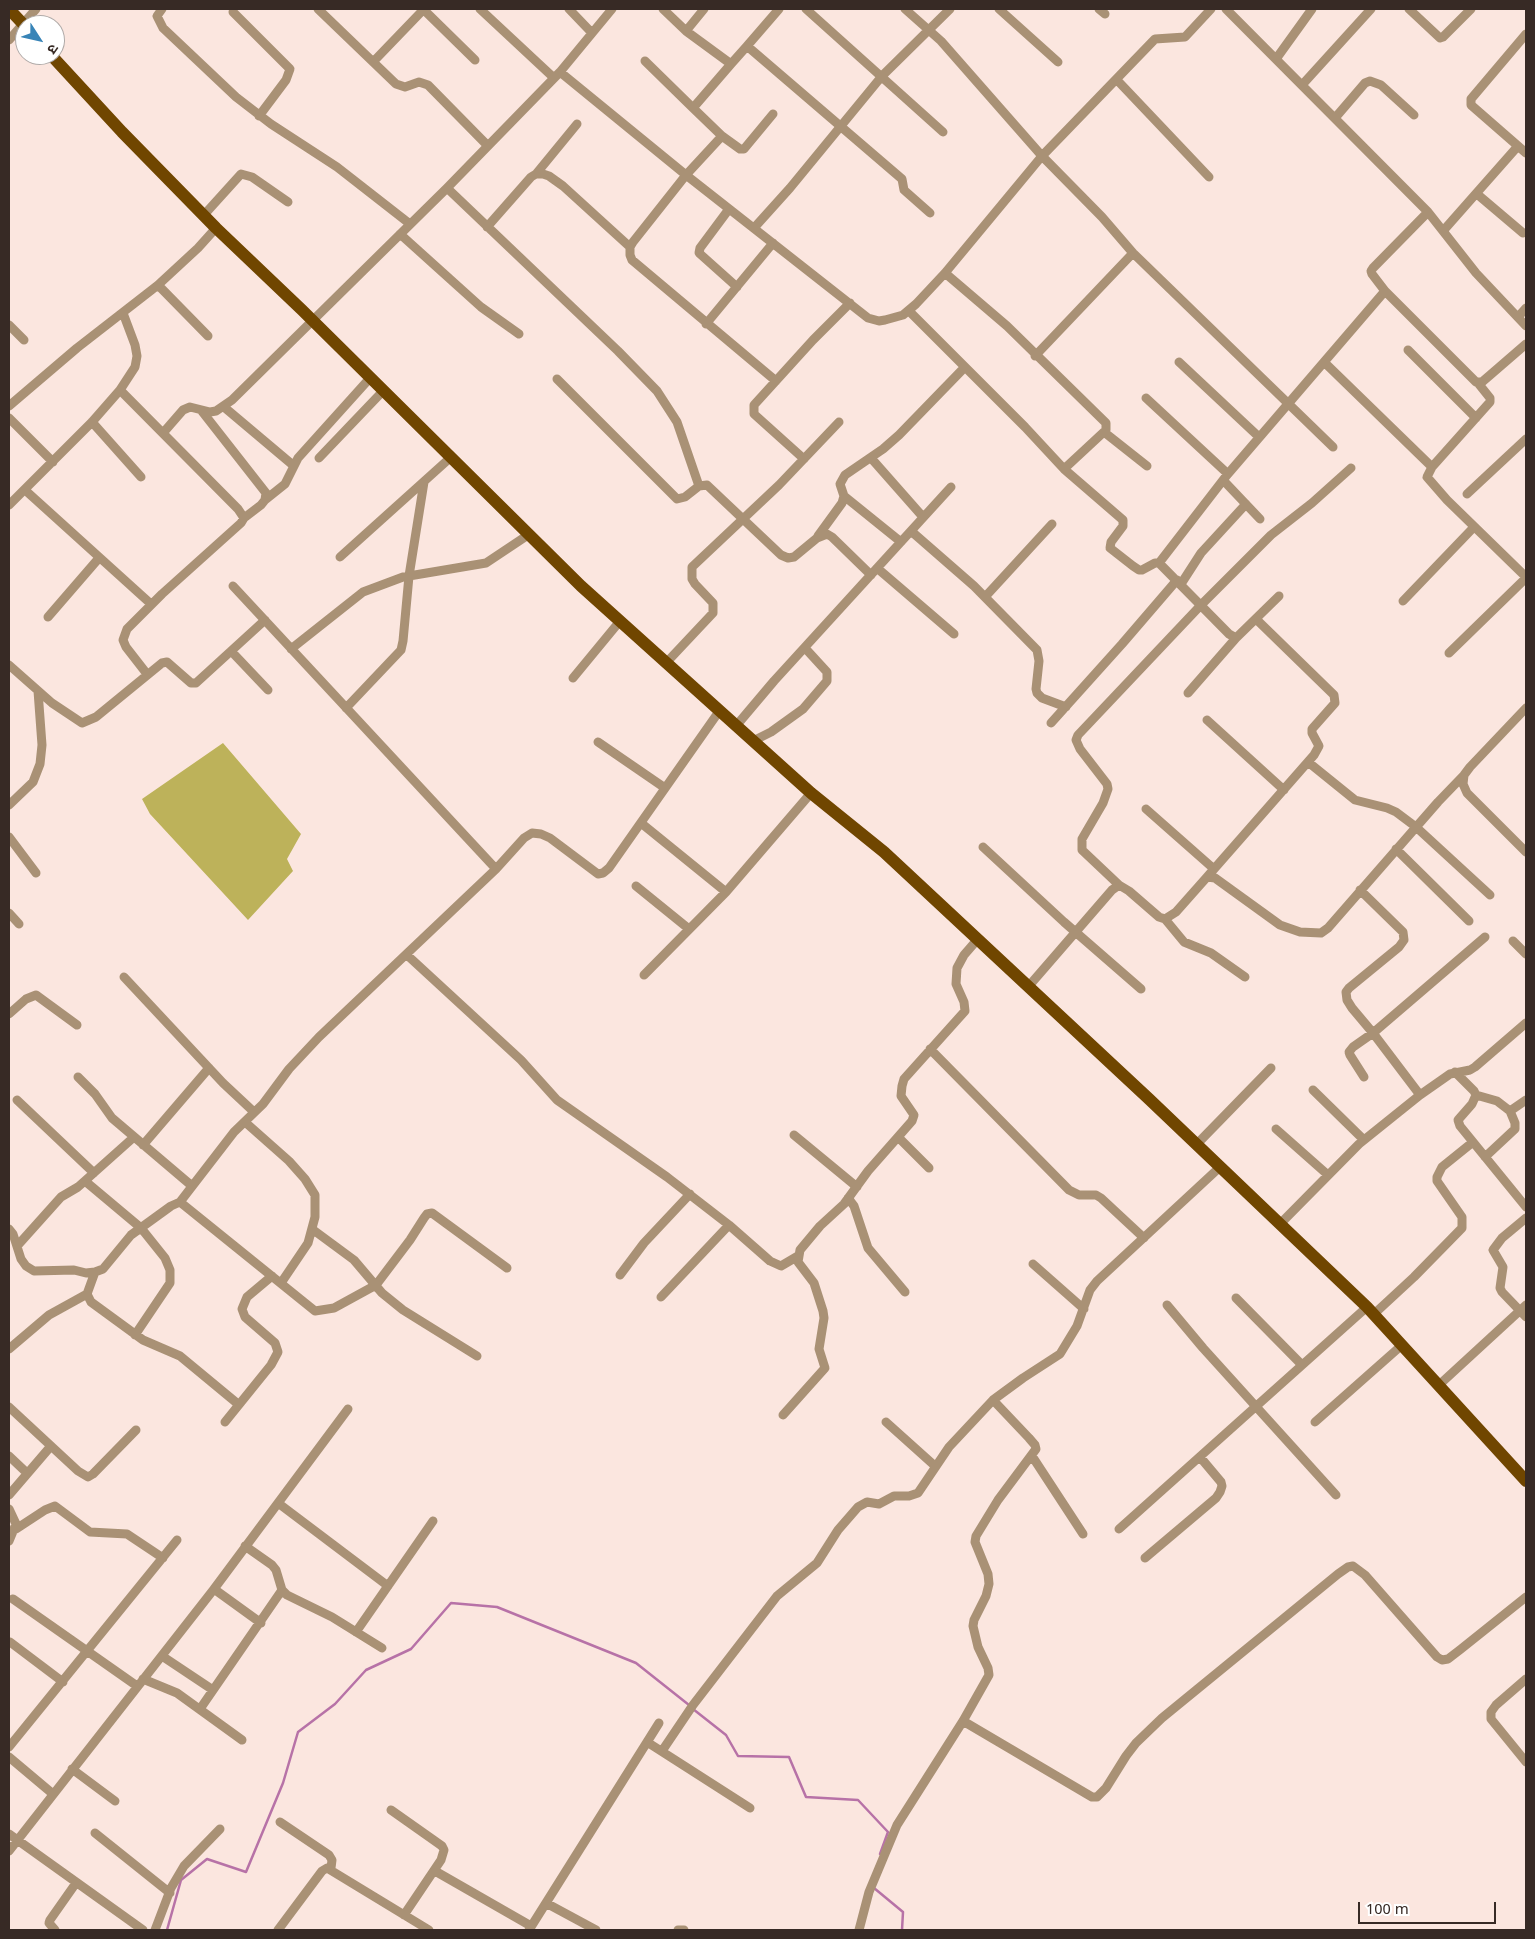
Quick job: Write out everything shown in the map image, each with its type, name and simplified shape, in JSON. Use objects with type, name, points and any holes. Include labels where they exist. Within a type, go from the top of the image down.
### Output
[{"type":"main road","points":[[60,65],[203,216],[620,622],[811,793],[884,852],[1281,1223],[1371,1311],[1526,1481]]},
{"type":"street","points":[[162,9],[157,16],[163,28],[260,116],[337,167],[410,224]]},
{"type":"street","points":[[318,9],[396,84],[406,87],[419,82],[428,85],[488,146]]},
{"type":"street","points":[[373,62],[424,9],[475,60]]},
{"type":"street","points":[[480,9],[557,75],[868,318],[879,321],[903,316],[909,311],[945,273],[1042,156],[1156,40],[1185,37],[1211,9]]},
{"type":"street","points":[[569,9],[592,33]]},
{"type":"street","points":[[163,433],[183,410],[190,408],[210,412],[224,407],[488,146],[557,75],[612,9]]},
{"type":"street","points":[[663,9],[686,31],[731,64]]},
{"type":"street","points":[[686,31],[704,9]]},
{"type":"street","points":[[693,108],[779,9]]},
{"type":"street","points":[[806,9],[944,132]]},
{"type":"street","points":[[906,9],[948,48],[1042,156],[1102,217],[1133,253],[1334,447]]},
{"type":"street","points":[[754,228],[790,188],[882,76],[950,9]]},
{"type":"street","points":[[999,9],[1058,62]]},
{"type":"street","points":[[1226,9],[1428,212],[1476,273],[1526,326]]},
{"type":"street","points":[[1276,59],[1312,9]]},
{"type":"street","points":[[1302,85],[1371,9]]},
{"type":"street","points":[[1409,9],[1440,38],[1443,38],[1470,9]]},
{"type":"street","points":[[232,10],[290,69],[286,80],[260,116]]},
{"type":"street","points":[[1526,34],[1471,102],[1471,105],[1526,153]]},
{"type":"street","points":[[747,46],[902,179],[904,190],[930,213]]},
{"type":"street","points":[[645,61],[722,136],[740,149],[744,149],[773,114]]},
{"type":"street","points":[[1117,80],[1209,177]]},
{"type":"street","points":[[1335,118],[1365,83],[1370,81],[1381,85],[1414,116]]},
{"type":"street","points":[[487,227],[517,192],[536,174],[577,124]]},
{"type":"street","points":[[722,136],[686,175],[630,247],[630,255],[632,260],[706,324],[776,381]]},
{"type":"street","points":[[1443,231],[1518,146]]},
{"type":"street","points":[[203,216],[241,174],[252,177],[288,202]]},
{"type":"street","points":[[536,174],[549,176],[563,186],[630,247]]},
{"type":"street","points":[[447,188],[658,391],[677,422],[699,486]]},
{"type":"street","points":[[1477,194],[1523,232]]},
{"type":"street","points":[[729,209],[700,248],[699,253],[737,287]]},
{"type":"street","points":[[1428,212],[1371,271],[1385,291],[1478,383],[1490,400],[1432,468],[1428,479],[1474,528],[1526,577],[1449,653]]},
{"type":"street","points":[[9,406],[77,348],[158,285],[198,248],[216,228]]},
{"type":"street","points":[[400,234],[481,307],[519,334]]},
{"type":"street","points":[[706,324],[773,243]]},
{"type":"street","points":[[1035,356],[1133,253]]},
{"type":"street","points":[[945,273],[1007,326],[1035,356],[1106,423],[1104,432],[1064,469]]},
{"type":"street","points":[[158,285],[208,336]]},
{"type":"street","points":[[909,311],[1025,427],[1064,469],[1123,520],[1123,526],[1111,542],[1110,548],[1139,570],[1159,563],[1258,437],[1385,291]]},
{"type":"street","points":[[804,459],[754,414],[753,410],[757,401],[850,303]]},
{"type":"street","points":[[1518,317],[1526,308]]},
{"type":"street","points":[[9,505],[92,422],[120,390],[135,367],[137,356],[135,345],[123,313]]},
{"type":"street","points":[[9,325],[24,340]]},
{"type":"street","points":[[1478,383],[1489,376],[1526,344]]},
{"type":"street","points":[[1408,350],[1476,418]]},
{"type":"street","points":[[1179,362],[1258,437]]},
{"type":"street","points":[[1324,362],[1432,468]]},
{"type":"street","points":[[901,542],[844,496],[840,484],[853,468],[883,449],[912,423],[964,368]]},
{"type":"street","points":[[147,674],[126,647],[123,640],[128,629],[151,604],[241,523],[244,518],[285,484],[298,458],[370,378]]},
{"type":"street","points":[[556,379],[674,496],[681,499],[699,486],[707,485],[781,555],[788,558],[794,558],[822,534],[832,536],[874,572],[954,634]]},
{"type":"street","points":[[120,390],[238,509],[244,518]]},
{"type":"street","points":[[319,458],[383,391]]},
{"type":"street","points":[[1146,398],[1225,477],[1246,504],[1260,518]]},
{"type":"street","points":[[224,407],[294,466]]},
{"type":"street","points":[[201,410],[263,487],[266,492],[265,500]]},
{"type":"street","points":[[9,418],[53,462]]},
{"type":"street","points":[[92,422],[140,477]]},
{"type":"street","points":[[666,663],[713,613],[713,603],[692,579],[692,567],[804,459],[839,422]]},
{"type":"street","points":[[1104,432],[1147,466]]},
{"type":"street","points":[[1467,494],[1526,439]]},
{"type":"street","points":[[340,557],[450,458]]},
{"type":"street","points":[[871,458],[923,517]]},
{"type":"street","points":[[1245,976],[1211,953],[1184,942],[1165,919],[1119,885],[1082,850],[1082,839],[1103,803],[1108,789],[1107,784],[1080,749],[1076,740],[1078,735],[1201,605],[1270,536],[1312,503],[1351,468]]},
{"type":"street","points":[[346,708],[401,650],[409,576],[424,482]]},
{"type":"street","points":[[736,726],[951,487]]},
{"type":"street","points":[[24,490],[151,604]]},
{"type":"street","points":[[817,538],[842,503],[844,496]]},
{"type":"street","points":[[1051,723],[1179,582],[1201,553],[1246,504]]},
{"type":"street","points":[[985,597],[1052,524]]},
{"type":"street","points":[[1403,602],[1474,528]]},
{"type":"street","points":[[911,531],[985,597],[1037,650],[1040,662],[1037,693],[1042,698],[1066,707]]},
{"type":"street","points":[[292,649],[363,592],[409,576],[486,563],[528,534]]},
{"type":"street","points":[[48,617],[99,558]]},
{"type":"street","points":[[1159,563],[1229,634],[1236,638]]},
{"type":"street","points":[[233,586],[496,869]]},
{"type":"street","points":[[1188,693],[1236,638],[1279,596]]},
{"type":"street","points":[[1165,919],[1176,912],[1308,762],[1318,746],[1312,729],[1332,707],[1335,699],[1256,619]]},
{"type":"street","points":[[10,668],[82,723],[96,717],[162,663],[167,662],[191,683],[196,683],[265,620]]},
{"type":"street","points":[[573,678],[620,622]]},
{"type":"street","points":[[753,741],[771,732],[803,709],[827,681],[828,672],[805,648]]},
{"type":"street","points":[[231,651],[268,690]]},
{"type":"street","points":[[9,805],[33,782],[40,764],[42,745],[38,691]]},
{"type":"street","points":[[1207,877],[1216,878],[1280,925],[1300,932],[1320,933],[1328,928],[1396,849],[1526,708]]},
{"type":"street","points":[[9,1229],[18,1246],[21,1259],[26,1266],[34,1271],[74,1270],[86,1273],[103,1269],[131,1235],[171,1206],[180,1202],[234,1132],[254,1112],[289,1069],[319,1037],[496,869],[524,838],[532,833],[541,834],[550,838],[592,871],[598,874],[604,873],[720,710]]},
{"type":"street","points":[[1207,720],[1284,790]]},
{"type":"street","points":[[598,742],[665,788]]},
{"type":"street","points":[[1308,762],[1355,800],[1387,808],[1416,827],[1490,895]]},
{"type":"street","points":[[1464,775],[1463,784],[1467,793],[1526,852]]},
{"type":"street","points":[[644,975],[726,892],[811,793]]},
{"type":"street","points":[[1146,809],[1214,869]]},
{"type":"street","points":[[641,823],[726,892]]},
{"type":"street","points":[[9,837],[36,873]]},
{"type":"street","points":[[983,847],[1075,933],[1140,989]]},
{"type":"street","points":[[1396,849],[1469,921]]},
{"type":"street","points":[[1028,987],[1112,890],[1119,885]]},
{"type":"street","points":[[636,886],[689,929]]},
{"type":"street","points":[[1360,890],[1400,928],[1404,935],[1404,940],[1399,947],[1346,992],[1349,1004],[1420,1095]]},
{"type":"street","points":[[9,914],[19,924]]},
{"type":"street","points":[[1364,1077],[1349,1052],[1353,1047],[1373,1033],[1485,937]]},
{"type":"street","points":[[783,1415],[825,1368],[819,1349],[824,1318],[823,1311],[814,1283],[798,1262],[800,1250],[848,1198],[868,1171],[912,1121],[914,1114],[901,1096],[904,1079],[965,1011],[964,1002],[956,984],[957,968],[964,955],[978,940]]},
{"type":"street","points":[[1513,941],[1526,954]]},
{"type":"street","points":[[407,955],[521,1060],[557,1100],[667,1176],[729,1225],[770,1261],[780,1266],[798,1256]]},
{"type":"street","points":[[124,977],[223,1083],[254,1112]]},
{"type":"street","points":[[9,1014],[26,999],[36,995],[77,1024]]},
{"type":"street","points":[[1281,1223],[1364,1140],[1420,1095],[1455,1072],[1470,1070],[1475,1067],[1526,1022]]},
{"type":"street","points":[[930,1049],[1069,1190],[1079,1195],[1101,1198],[1144,1238]]},
{"type":"street","points":[[143,1145],[209,1068]]},
{"type":"street","points":[[1197,1144],[1271,1068]]},
{"type":"street","points":[[1455,1072],[1476,1095],[1497,1101],[1510,1112],[1515,1123],[1515,1129],[1485,1157]]},
{"type":"street","points":[[78,1078],[95,1094],[112,1118],[192,1186]]},
{"type":"street","points":[[1313,1090],[1364,1140]]},
{"type":"street","points":[[1476,1095],[1472,1104],[1458,1120],[1473,1142],[1526,1207]]},
{"type":"street","points":[[18,1100],[94,1173]]},
{"type":"street","points":[[1510,1112],[1526,1100]]},
{"type":"street","points":[[245,1122],[288,1161],[313,1190],[316,1200],[312,1229],[304,1250],[281,1283]]},
{"type":"street","points":[[1276,1129],[1328,1175]]},
{"type":"street","points":[[794,1135],[857,1187]]},
{"type":"street","points":[[18,1246],[61,1198],[85,1181],[134,1137]]},
{"type":"street","points":[[898,1137],[929,1168]]},
{"type":"street","points":[[1119,1529],[1302,1366],[1414,1277],[1462,1228],[1462,1217],[1437,1181],[1437,1177],[1442,1167],[1473,1142]]},
{"type":"street","points":[[662,1751],[686,1714],[777,1596],[817,1563],[838,1530],[858,1507],[867,1502],[879,1504],[894,1496],[913,1496],[921,1489],[949,1447],[993,1400],[1060,1354],[1077,1326],[1090,1290],[1097,1280],[1220,1166]]},
{"type":"street","points":[[85,1181],[141,1228],[165,1258],[170,1270],[171,1276],[166,1289],[135,1335]]},
{"type":"street","points":[[620,1275],[644,1243],[690,1194]]},
{"type":"street","points":[[848,1198],[854,1206],[868,1248],[905,1292]]},
{"type":"street","points":[[180,1202],[316,1311],[334,1308],[376,1285],[427,1214],[432,1213],[507,1268]]},
{"type":"street","points":[[1439,1385],[1524,1311],[1502,1292],[1500,1288],[1503,1267],[1493,1250],[1502,1238],[1526,1218]]},
{"type":"street","points":[[661,1297],[729,1225]]},
{"type":"street","points":[[312,1229],[354,1260],[382,1293],[403,1310],[477,1356]]},
{"type":"street","points":[[1033,1264],[1084,1309]]},
{"type":"street","points":[[9,1349],[49,1315],[86,1294],[95,1272]]},
{"type":"street","points":[[226,1422],[238,1404],[271,1365],[278,1352],[275,1343],[245,1317],[242,1309],[247,1296],[272,1276]]},
{"type":"street","points":[[86,1294],[91,1302],[135,1335],[180,1356],[238,1404]]},
{"type":"street","points":[[1236,1298],[1302,1366]]},
{"type":"street","points":[[1167,1305],[1203,1348],[1336,1496]]},
{"type":"street","points":[[1315,1422],[1402,1345]]},
{"type":"street","points":[[859,1930],[869,1892],[897,1825],[989,1675],[988,1668],[978,1647],[973,1626],[989,1584],[988,1574],[975,1542],[976,1536],[1014,1478],[1036,1450],[1035,1445],[993,1400]]},
{"type":"street","points":[[9,1407],[88,1477],[136,1430]]},
{"type":"street","points":[[9,1851],[214,1589],[348,1409]]},
{"type":"street","points":[[886,1422],[935,1466]]},
{"type":"street","points":[[9,1496],[51,1446]]},
{"type":"street","points":[[9,1456],[27,1473]]},
{"type":"street","points":[[1032,1456],[1083,1534]]},
{"type":"street","points":[[1144,1558],[1206,1507],[1220,1492],[1221,1482],[1200,1456]]},
{"type":"street","points":[[278,1503],[388,1586]]},
{"type":"street","points":[[9,1541],[16,1529],[45,1510],[55,1506],[90,1532],[127,1534],[163,1558]]},
{"type":"street","points":[[9,1509],[16,1524],[16,1529]]},
{"type":"street","points":[[356,1632],[433,1522]]},
{"type":"street","points":[[9,1747],[178,1540]]},
{"type":"street","points":[[245,1546],[272,1565],[276,1570],[282,1590],[287,1595],[332,1617],[382,1648]]},
{"type":"street","points":[[963,1720],[1092,1797],[1097,1797],[1106,1788],[1136,1743],[1162,1718],[1348,1567],[1353,1566],[1365,1575],[1437,1658],[1442,1660],[1448,1659],[1526,1597]]},
{"type":"street","points":[[214,1589],[261,1623]]},
{"type":"street","points":[[200,1709],[282,1590]]},
{"type":"street","points":[[13,1599],[88,1652],[140,1682],[168,1688],[242,1740]]},
{"type":"street","points":[[10,1642],[63,1682]]},
{"type":"street","points":[[162,1656],[213,1690]]},
{"type":"street","points":[[1526,1679],[1496,1705],[1491,1712],[1491,1719],[1526,1762]]},
{"type":"street","points":[[435,1871],[530,1928],[659,1723]]},
{"type":"street","points":[[647,1742],[750,1808]]},
{"type":"street","points":[[10,1761],[53,1794]]},
{"type":"street","points":[[72,1769],[115,1801]]},
{"type":"street","points":[[391,1810],[442,1846],[444,1855],[404,1915]]},
{"type":"street","points":[[280,1822],[329,1855],[332,1860],[331,1868]]},
{"type":"street","points":[[155,1930],[170,1892],[184,1866],[220,1829]]},
{"type":"street","points":[[95,1833],[170,1892]]},
{"type":"street","points":[[9,1834],[138,1929]]},
{"type":"street","points":[[278,1930],[322,1871],[327,1868],[331,1868],[429,1930]]},
{"type":"street","points":[[55,1930],[49,1923],[50,1920],[76,1883]]},
{"type":"street","points":[[546,1903],[596,1930]]},
{"type":"street","points":[[678,1930],[684,1930]]},
{"type":"shaded area","points":[[223,743],[301,834],[287,859],[293,871],[248,920],[150,814],[142,799]]},
{"type":"waterway","points":[[167,1930],[181,1880],[207,1859],[246,1872],[283,1783],[298,1732],[335,1704],[366,1670],[411,1649],[451,1603],[497,1607],[636,1663],[689,1705]]},
{"type":"waterway","points":[[693,1709],[726,1735],[738,1756],[789,1757],[806,1797],[858,1800],[888,1832],[880,1854]]},
{"type":"waterway","points":[[874,1888],[903,1912],[902,1930]]}]
